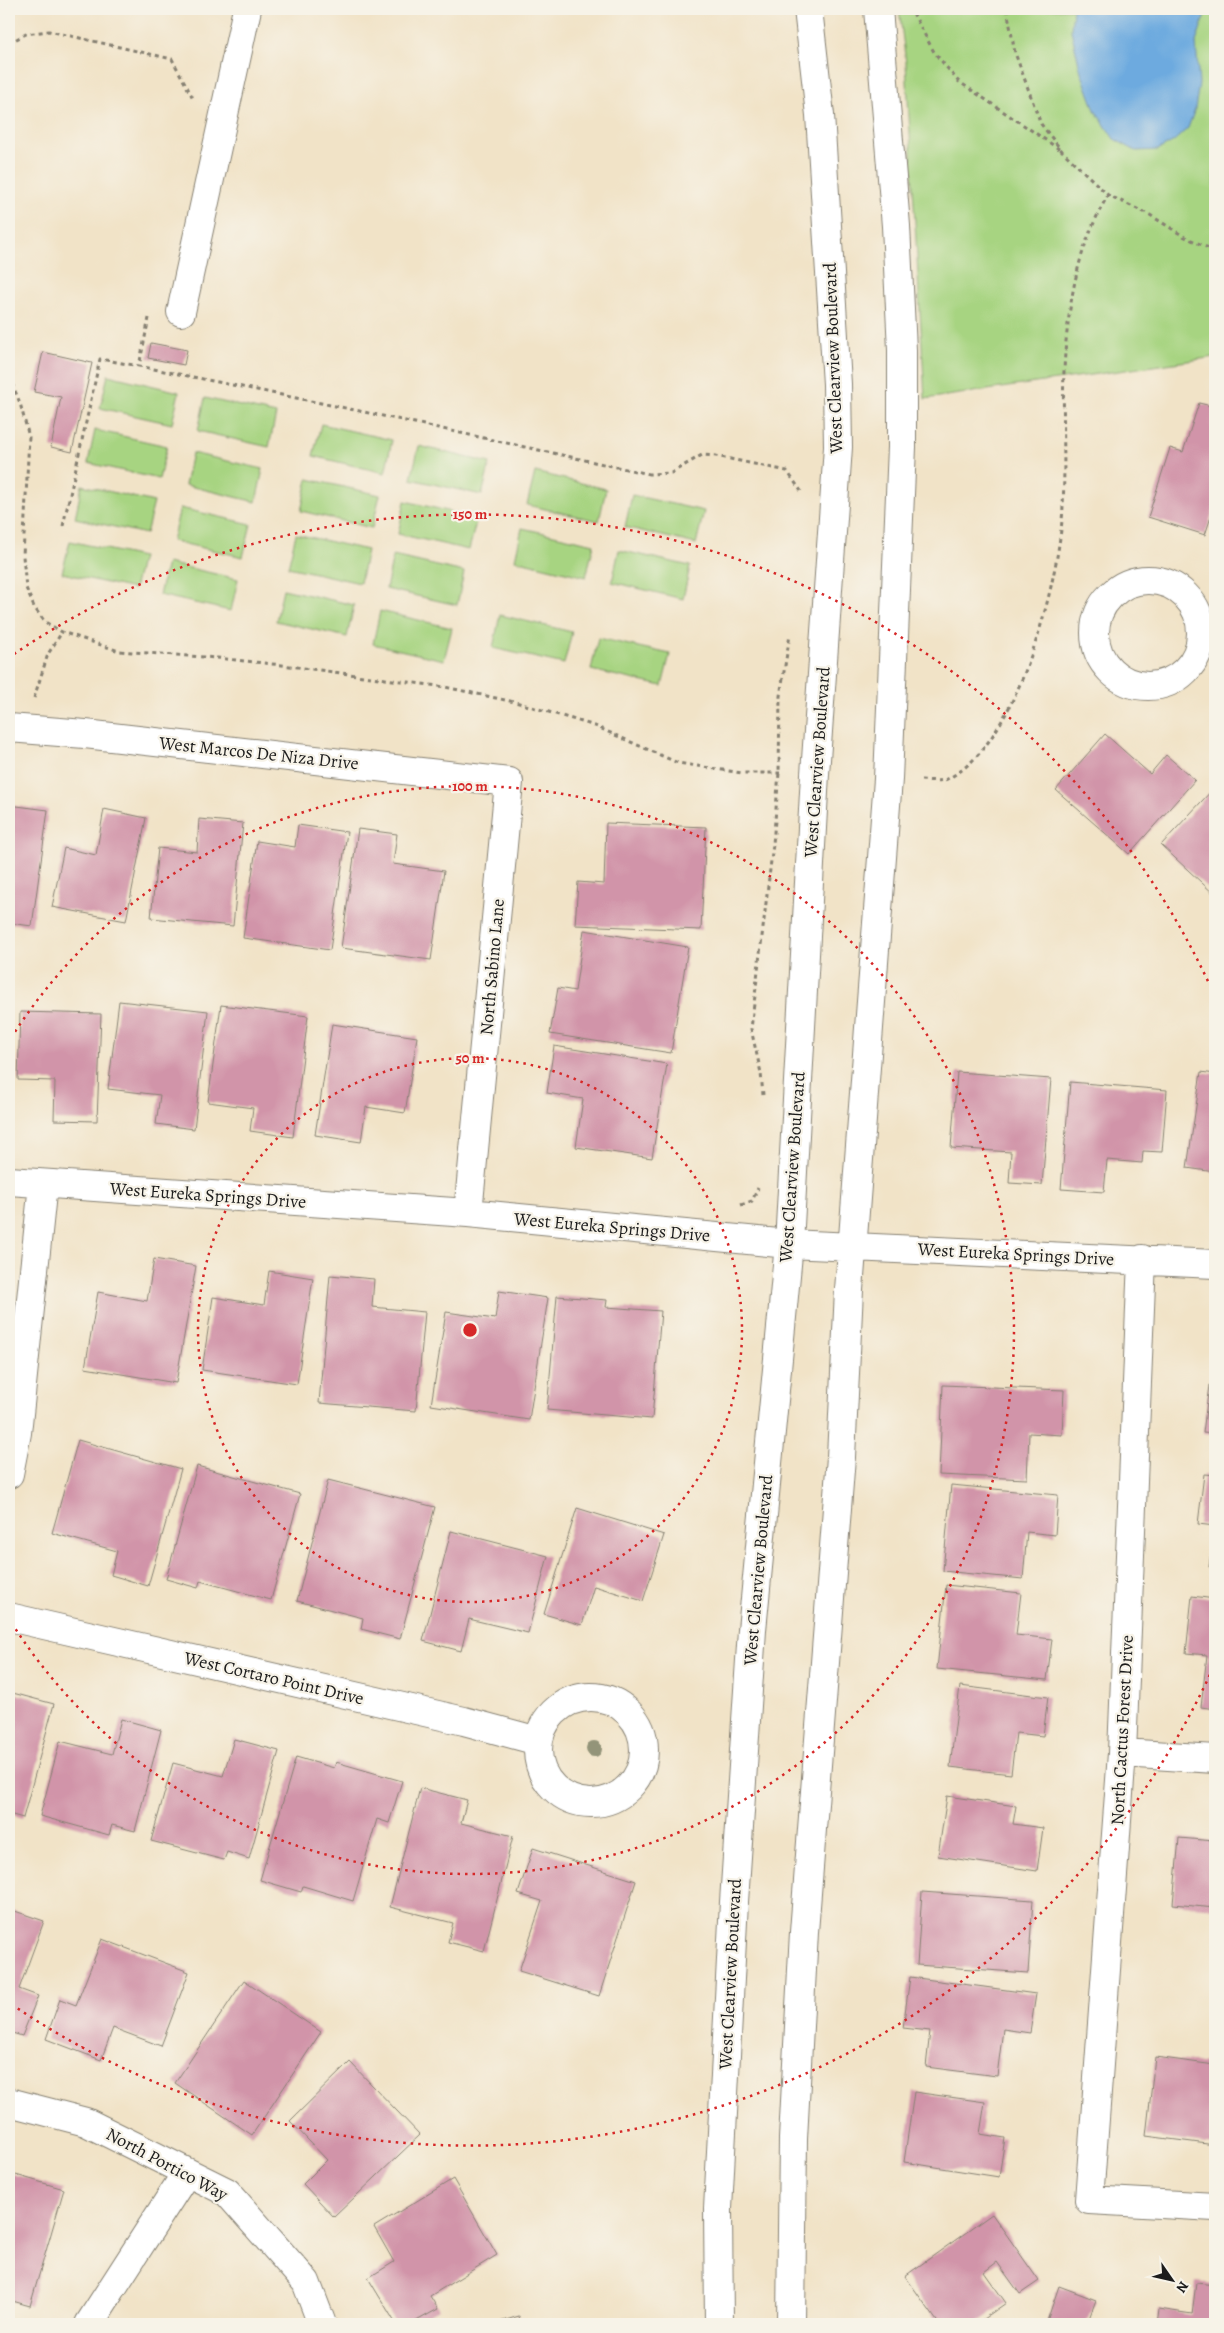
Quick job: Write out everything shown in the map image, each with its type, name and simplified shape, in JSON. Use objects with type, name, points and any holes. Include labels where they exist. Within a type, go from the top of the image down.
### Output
[{"type":"street","points":[[181,312],[247,9]]},
{"type":"street","name":"West Clearview Boulevard","points":[[719,2324],[718,2209],[721,2121],[752,1630],[789,1244],[815,774],[838,446],[837,384],[820,115],[808,9]]},
{"type":"street","points":[[792,2324],[791,2221],[793,2139],[802,1971],[841,1457],[853,1246],[888,778],[902,447],[902,350],[896,226],[878,9]]},
{"type":"street","name":"West Marcos De Niza Drive","points":[[19,729],[85,734],[509,782]]},
{"type":"street","name":"North Sabino Lane","points":[[468,1213],[509,782]]},
{"type":"street","name":"West Eureka Springs Drive","points":[[9,1181],[468,1213],[789,1244],[1215,1264]]},
{"type":"street","points":[[9,1474],[17,1433],[43,1184]]},
{"type":"street","name":"North Cactus Forest Drive","points":[[1142,1260],[1122,1753],[1089,2200],[1215,2207]]},
{"type":"street","name":"West Cortaro Point Drive","points":[[9,1617],[455,1719],[538,1741]]},
{"type":"street","points":[[1122,1753],[1215,1759]]},
{"type":"street","name":"North Portico Way","points":[[9,2102],[86,2122],[227,2192],[306,2282],[322,2324]]},
{"type":"street","points":[[89,2324],[186,2172]]},
{"type":"path","points":[[913,9],[913,14],[934,52],[958,80],[1062,151]]},
{"type":"path","points":[[1007,9],[1015,53],[1041,124],[1062,151],[1108,195],[1150,215],[1184,237],[1215,251]]},
{"type":"path","points":[[9,42],[26,34],[49,31],[172,59],[196,104]]},
{"type":"path","points":[[916,780],[946,780],[977,756],[997,731],[1015,696],[1035,642],[1060,541],[1063,505],[1063,393],[1066,333],[1077,265],[1093,221],[1108,195]]},
{"type":"path","points":[[139,366],[150,314]]},
{"type":"path","points":[[64,526],[100,359],[356,410],[649,474],[671,473],[702,456],[716,456],[787,471],[803,495]]},
{"type":"path","points":[[9,376],[20,404],[29,437],[23,556],[26,588],[34,607],[45,622],[62,632],[119,651],[273,664],[445,688],[519,703],[595,726],[678,763],[742,773],[786,773]]},
{"type":"path","points":[[764,1100],[752,1029],[772,854],[779,773],[780,696],[790,630]]},
{"type":"path","points":[[19,729],[48,654],[62,632]]},
{"type":"path","points":[[738,1207],[752,1201],[760,1182]]},
{"type":"green space","points":[[899,9],[1215,9],[1215,357],[925,399],[906,63]]},
{"type":"green space","points":[[108,375],[179,392],[172,424],[100,408]]},
{"type":"green space","points":[[205,398],[276,414],[269,447],[198,431]]},
{"type":"green space","points":[[321,424],[392,440],[385,473],[313,456]]},
{"type":"green space","points":[[95,430],[167,446],[159,479],[88,463]]},
{"type":"green space","points":[[419,446],[490,463],[482,495],[411,479]]},
{"type":"green space","points":[[192,453],[263,469],[256,502],[185,485]]},
{"type":"green space","points":[[535,472],[606,489],[599,521],[527,505]]},
{"type":"green space","points":[[308,479],[380,495],[372,528],[301,511]]},
{"type":"green space","points":[[82,485],[154,502],[146,534],[75,518]]},
{"type":"green space","points":[[632,495],[704,511],[696,544],[625,527]]},
{"type":"green space","points":[[405,501],[477,518],[469,550],[398,534]]},
{"type":"green space","points":[[180,508],[251,524],[243,557],[172,541]]},
{"type":"green space","points":[[522,528],[594,544],[586,577],[515,560]]},
{"type":"green space","points":[[296,534],[367,550],[360,583],[288,567]]},
{"type":"green space","points":[[70,541],[142,557],[134,589],[62,573]]},
{"type":"green space","points":[[619,550],[690,566],[683,599],[612,582]]},
{"type":"green space","points":[[393,556],[464,572],[457,605],[386,589]]},
{"type":"green space","points":[[167,563],[238,579],[231,611],[159,595]]},
{"type":"green space","points":[[283,589],[354,605],[347,637],[276,621]]},
{"type":"green space","points":[[380,611],[452,628],[444,660],[373,644]]},
{"type":"green space","points":[[500,615],[572,632],[564,664],[493,648]]},
{"type":"green space","points":[[598,638],[670,654],[662,686],[591,670]]},
{"type":"water","points":[[1073,9],[1207,9],[1196,42],[1199,84],[1195,109],[1188,128],[1174,141],[1158,150],[1136,151],[1114,139],[1095,110],[1081,72],[1071,30]]},
{"type":"building","points":[[151,343],[187,350],[184,365],[148,358]]},
{"type":"building","points":[[43,352],[92,363],[72,452],[51,447],[61,397],[34,392]]},
{"type":"building","points":[[1199,403],[1215,407],[1215,505],[1205,535],[1148,517],[1170,448],[1183,452]]},
{"type":"building","points":[[1105,734],[1150,774],[1166,755],[1195,780],[1129,854],[1056,790]]},
{"type":"building","points":[[1215,787],[1215,895],[1161,845]]},
{"type":"building","points":[[9,805],[48,810],[32,926],[9,923]]},
{"type":"building","points":[[104,809],[146,818],[126,921],[52,907],[64,848],[96,855]]},
{"type":"building","points":[[199,819],[243,823],[233,926],[151,918],[158,848],[197,852]]},
{"type":"building","points":[[606,823],[706,827],[701,930],[575,925],[578,882],[604,884]]},
{"type":"building","points":[[298,825],[347,832],[330,950],[243,938],[257,841],[295,847]]},
{"type":"building","points":[[358,829],[397,834],[393,864],[444,871],[431,960],[341,948]]},
{"type":"building","points":[[584,930],[688,947],[671,1053],[550,1034],[558,988],[575,991]]},
{"type":"building","points":[[119,1001],[208,1011],[194,1129],[156,1124],[160,1095],[108,1089]]},
{"type":"building","points":[[221,1005],[308,1016],[293,1137],[250,1131],[253,1108],[208,1102]]},
{"type":"building","points":[[20,1012],[101,1014],[97,1121],[54,1120],[55,1081],[18,1080]]},
{"type":"building","points":[[332,1024],[417,1037],[405,1113],[366,1107],[361,1142],[315,1135]]},
{"type":"building","points":[[554,1046],[667,1064],[652,1158],[576,1147],[583,1099],[547,1093]]},
{"type":"building","points":[[957,1072],[1051,1079],[1042,1185],[1009,1183],[1011,1152],[951,1148]]},
{"type":"building","points":[[1201,1072],[1215,1074],[1215,1172],[1187,1168]]},
{"type":"building","points":[[1070,1082],[1167,1090],[1162,1152],[1143,1151],[1142,1163],[1107,1160],[1104,1192],[1061,1189]]},
{"type":"building","points":[[154,1259],[196,1266],[176,1383],[85,1368],[98,1292],[147,1301]]},
{"type":"building","points":[[269,1271],[313,1278],[297,1384],[202,1370],[213,1297],[264,1305]]},
{"type":"building","points":[[330,1275],[374,1279],[372,1307],[425,1312],[416,1411],[319,1403]]},
{"type":"building","points":[[499,1291],[548,1298],[529,1420],[431,1405],[446,1312],[495,1319]]},
{"type":"building","points":[[557,1296],[607,1300],[606,1307],[661,1311],[652,1419],[547,1410]]},
{"type":"building","points":[[943,1385],[1064,1390],[1062,1435],[1029,1433],[1027,1479],[939,1475]]},
{"type":"building","points":[[1209,1385],[1215,1386],[1215,1434],[1203,1433]]},
{"type":"building","points":[[78,1440],[181,1469],[148,1586],[111,1575],[117,1551],[52,1533]]},
{"type":"building","points":[[197,1466],[300,1494],[271,1600],[200,1581],[198,1588],[166,1579]]},
{"type":"building","points":[[1204,1474],[1215,1475],[1215,1526],[1198,1524]]},
{"type":"building","points":[[328,1480],[435,1507],[400,1639],[361,1629],[363,1618],[297,1601]]},
{"type":"building","points":[[951,1485],[1058,1495],[1055,1535],[1027,1532],[1023,1579],[943,1571]]},
{"type":"building","points":[[577,1508],[664,1535],[643,1601],[594,1586],[582,1625],[544,1614]]},
{"type":"building","points":[[1215,1530],[1215,1568],[1209,1567]]},
{"type":"building","points":[[451,1531],[548,1556],[528,1633],[469,1619],[461,1651],[423,1641]]},
{"type":"building","points":[[946,1585],[1021,1593],[1016,1635],[1052,1639],[1047,1680],[937,1669]]},
{"type":"building","points":[[1192,1596],[1215,1599],[1215,1709],[1201,1707],[1207,1655],[1186,1653]]},
{"type":"building","points":[[960,1686],[1048,1697],[1043,1736],[1016,1733],[1011,1774],[950,1767]]},
{"type":"building","points":[[9,1692],[54,1704],[23,1818],[9,1814]]},
{"type":"building","points":[[121,1719],[161,1730],[135,1831],[112,1825],[109,1835],[40,1816],[60,1741],[112,1754]]},
{"type":"building","points":[[234,1739],[279,1751],[249,1859],[227,1852],[224,1860],[151,1841],[173,1763],[223,1776]]},
{"type":"building","points":[[296,1757],[334,1768],[336,1762],[402,1781],[389,1823],[377,1819],[353,1901],[303,1886],[301,1892],[260,1880]]},
{"type":"building","points":[[420,1788],[467,1800],[461,1823],[513,1836],[484,1951],[448,1942],[453,1923],[390,1907]]},
{"type":"building","points":[[947,1796],[1016,1806],[1013,1824],[1043,1828],[1037,1871],[938,1856]]},
{"type":"building","points":[[1179,1838],[1215,1841],[1215,1908],[1173,1904]]},
{"type":"building","points":[[533,1848],[636,1881],[599,1996],[519,1971],[542,1901],[518,1894]]},
{"type":"building","points":[[922,1892],[1033,1900],[1028,1973],[917,1965]]},
{"type":"building","points":[[9,1909],[44,1921],[19,1989],[38,1996],[22,2036],[9,2032]]},
{"type":"building","points":[[102,1939],[189,1972],[161,2046],[113,2028],[101,2060],[46,2039],[60,1999],[76,2005]]},
{"type":"building","points":[[910,1977],[1036,1994],[1030,2033],[1003,2029],[997,2076],[926,2067],[930,2031],[903,2028]]},
{"type":"building","points":[[244,1980],[321,2032],[252,2135],[175,2083]]},
{"type":"building","points":[[1155,2057],[1215,2065],[1215,2145],[1146,2136]]},
{"type":"building","points":[[350,2062],[420,2135],[334,2217],[303,2184],[327,2160],[290,2121]]},
{"type":"building","points":[[914,2092],[985,2102],[980,2134],[1005,2138],[999,2177],[904,2162]]},
{"type":"building","points":[[9,2173],[64,2189],[30,2306],[9,2300]]},
{"type":"building","points":[[453,2179],[497,2255],[430,2296],[438,2309],[411,2324],[396,2324],[368,2278],[394,2262],[374,2227]]},
{"type":"building","points":[[992,2214],[1039,2281],[1020,2294],[997,2262],[984,2272],[1006,2303],[976,2324],[939,2324],[905,2276]]},
{"type":"building","points":[[1196,2283],[1215,2285],[1215,2324],[1157,2324],[1159,2309],[1192,2314]]},
{"type":"building","points":[[1059,2286],[1096,2300],[1087,2324],[1046,2324]]},
{"type":"building","points":[[519,2316],[521,2324],[493,2324]]}]
